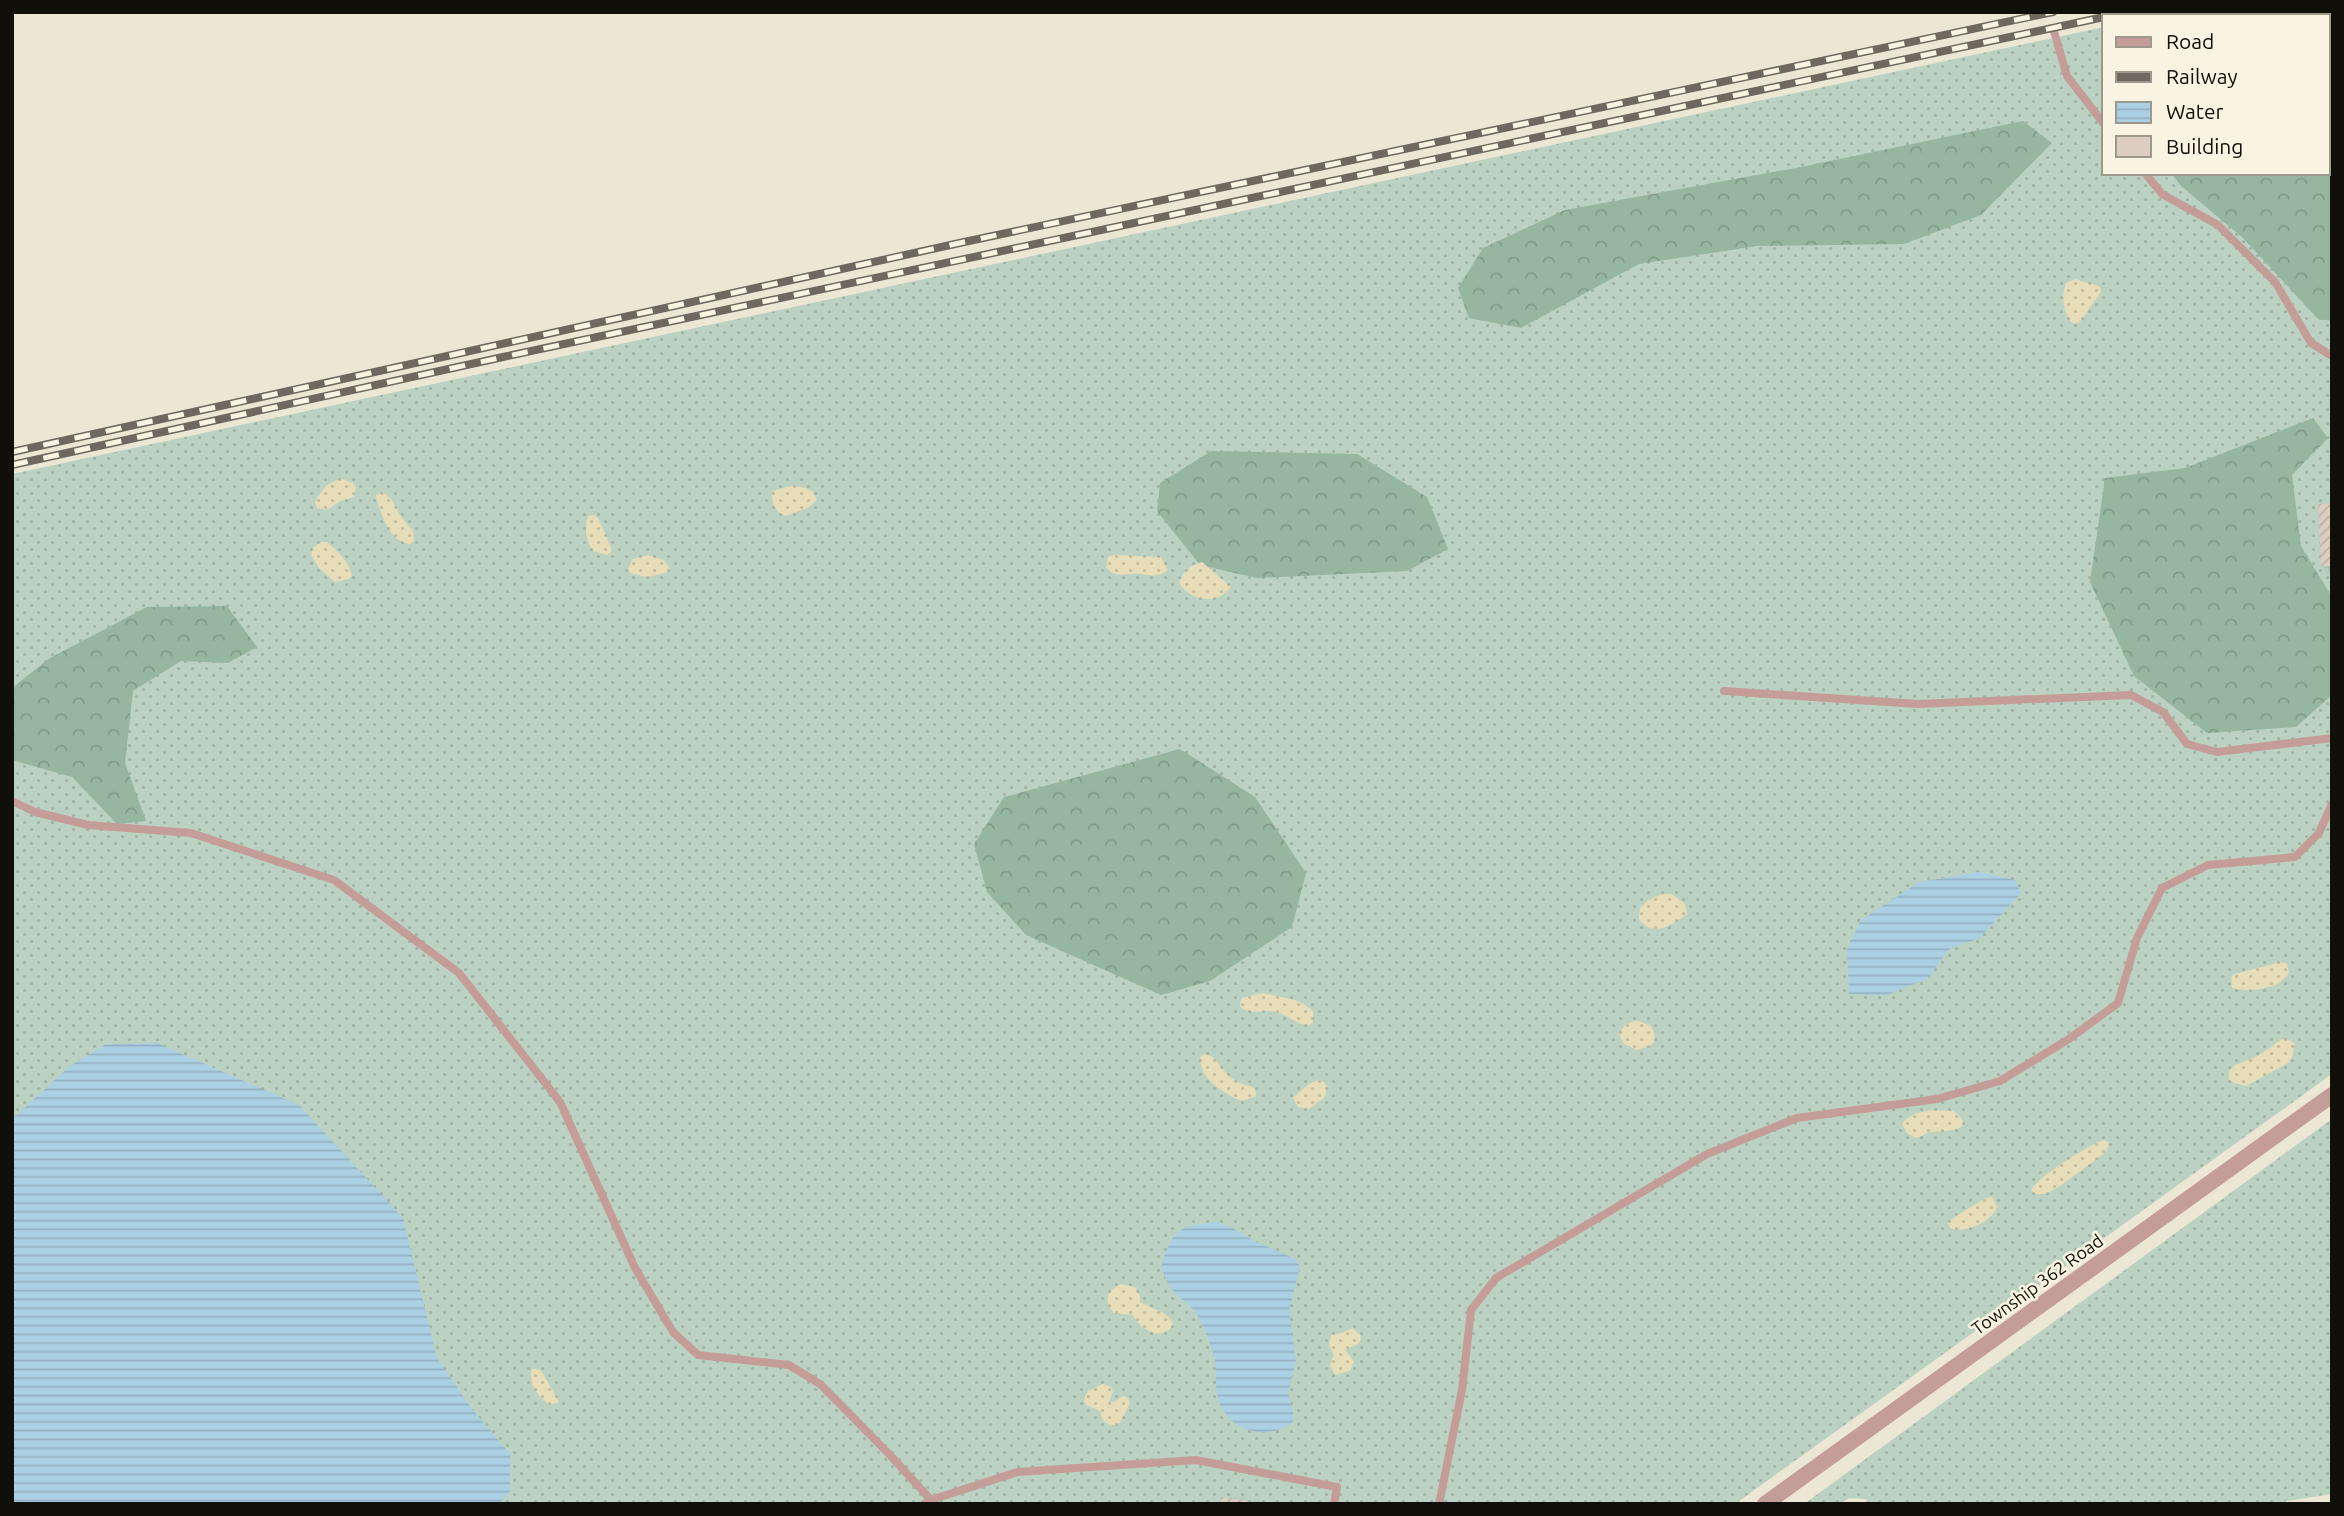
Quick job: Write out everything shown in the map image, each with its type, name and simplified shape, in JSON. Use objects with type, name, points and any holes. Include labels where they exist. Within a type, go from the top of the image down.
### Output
[{"type":"street","name":"Township 362 Road","points":[[1765,1504],[2332,1095]]},
{"type":"lane","points":[[2053,28],[2067,76],[2102,121]]},
{"type":"lane","points":[[2147,175],[2162,194],[2218,225],[2275,282],[2311,343],[2332,356]]},
{"type":"lane","points":[[1724,691],[1917,704],[2131,695],[2163,712],[2187,744],[2217,752],[2332,738]]},
{"type":"lane","points":[[12,801],[34,812],[88,825],[191,833],[334,880],[459,974],[560,1102],[635,1268],[673,1332],[698,1355],[789,1365],[820,1384],[889,1454],[928,1502],[1017,1472],[1196,1461],[1337,1487],[1334,1504]]},
{"type":"lane","points":[[1439,1504],[1462,1390],[1471,1310],[1496,1278],[1707,1154],[1797,1118],[1937,1099],[2000,1081],[2069,1039],[2118,1003],[2137,938],[2162,888],[2208,865],[2295,857],[2319,833],[2332,804]]},
{"type":"green space","points":[[2332,12],[2332,1074],[1735,1504],[12,1504],[12,474],[2102,27],[2102,175],[2330,175],[2330,14],[2163,14]]},
{"type":"green space","points":[[2332,71],[2332,321],[2318,319],[2243,238],[2181,186],[2173,175],[2330,175]]},
{"type":"green space","points":[[2023,121],[2052,143],[1981,215],[1904,244],[1757,246],[1639,264],[1521,328],[1469,318],[1458,288],[1483,248],[1565,210],[1801,167]]},
{"type":"green space","points":[[2313,418],[2328,438],[2292,475],[2301,546],[2332,597],[2332,695],[2296,727],[2207,733],[2134,676],[2090,582],[2105,478],[2185,468]]},
{"type":"green space","points":[[1211,451],[1357,454],[1427,497],[1448,549],[1407,571],[1257,578],[1200,565],[1157,511],[1160,483]]},
{"type":"green space","points":[[227,606],[257,647],[228,663],[181,661],[133,691],[125,763],[146,821],[117,824],[72,777],[12,760],[12,688],[50,658],[147,607]]},
{"type":"green space","points":[[1180,749],[1255,797],[1306,873],[1292,927],[1210,981],[1161,995],[1026,935],[987,892],[974,844],[1004,797]]},
{"type":"green space","points":[[2332,1119],[2332,1494],[2268,1504],[1868,1504],[1866,1499],[1849,1498],[1840,1504],[1804,1504]]},
{"type":"sand","points":[[2076,279],[2100,287],[2101,292],[2079,323],[2074,324],[2065,310],[2064,294],[2066,283]]},
{"type":"sand","points":[[342,479],[356,487],[354,497],[340,501],[327,510],[317,508],[315,503],[322,491],[329,484]]},
{"type":"sand","points":[[791,486],[812,491],[817,500],[808,508],[785,516],[774,506],[773,491]]},
{"type":"sand","points":[[384,493],[392,500],[413,531],[414,541],[410,544],[397,538],[387,526],[376,496]]},
{"type":"sand","points":[[594,515],[598,518],[611,547],[611,552],[607,555],[593,551],[587,539],[588,516]]},
{"type":"sand","points":[[320,542],[327,542],[339,553],[352,575],[349,579],[335,582],[319,568],[311,555],[312,549]]},
{"type":"sand","points":[[648,555],[664,560],[670,569],[666,573],[646,577],[630,573],[628,568],[633,559]]},
{"type":"sand","points":[[1108,557],[1161,557],[1168,570],[1154,575],[1117,574],[1106,567]]},
{"type":"sand","points":[[1202,562],[1231,587],[1219,597],[1197,597],[1179,583],[1188,569]]},
{"type":"sand","points":[[1672,894],[1685,904],[1687,914],[1668,926],[1656,929],[1650,928],[1639,919],[1640,908],[1647,902],[1658,896]]},
{"type":"sand","points":[[2281,962],[2287,964],[2289,972],[2280,982],[2256,990],[2232,988],[2231,977],[2235,974]]},
{"type":"sand","points":[[1263,993],[1304,1004],[1313,1011],[1313,1022],[1304,1025],[1276,1012],[1241,1008],[1242,998]]},
{"type":"sand","points":[[1636,1020],[1651,1026],[1655,1036],[1651,1045],[1637,1050],[1624,1044],[1619,1034],[1625,1025]]},
{"type":"sand","points":[[2282,1039],[2290,1040],[2294,1044],[2293,1055],[2288,1063],[2246,1086],[2229,1079],[2229,1071],[2235,1065],[2258,1056]]},
{"type":"sand","points":[[1206,1054],[1232,1078],[1254,1088],[1256,1096],[1242,1101],[1214,1084],[1203,1071],[1201,1064],[1201,1056]]},
{"type":"sand","points":[[1319,1080],[1327,1087],[1325,1097],[1309,1109],[1298,1107],[1293,1098]]},
{"type":"sand","points":[[1932,1110],[1953,1111],[1963,1124],[1955,1130],[1927,1133],[1916,1138],[1907,1133],[1902,1124],[1908,1118]]},
{"type":"sand","points":[[2104,1140],[2109,1143],[2106,1152],[2060,1186],[2046,1194],[2035,1194],[2031,1190],[2064,1162]]},
{"type":"sand","points":[[1992,1197],[1997,1207],[1984,1222],[1970,1228],[1950,1228],[1948,1223],[1956,1216]]},
{"type":"sand","points":[[1120,1284],[1135,1287],[1140,1301],[1163,1313],[1173,1325],[1163,1333],[1152,1332],[1141,1325],[1133,1315],[1114,1313],[1108,1304],[1108,1296]]},
{"type":"sand","points":[[1352,1328],[1360,1335],[1361,1340],[1345,1350],[1354,1361],[1350,1371],[1335,1375],[1330,1365],[1334,1355],[1329,1346],[1331,1335]]},
{"type":"sand","points":[[532,1369],[541,1370],[559,1402],[549,1405],[538,1394],[531,1380]]},
{"type":"sand","points":[[1103,1384],[1111,1387],[1113,1392],[1109,1402],[1123,1396],[1128,1398],[1130,1403],[1117,1425],[1106,1422],[1100,1411],[1086,1405],[1084,1400],[1088,1391]]},
{"type":"water","points":[[1979,872],[2015,880],[2021,893],[1980,938],[1949,949],[1927,979],[1884,996],[1849,994],[1847,950],[1861,920],[1919,882]]},
{"type":"water","points":[[157,1043],[299,1105],[403,1218],[437,1358],[472,1409],[510,1454],[510,1491],[499,1504],[12,1504],[12,1119],[70,1066],[106,1044]]},
{"type":"water","points":[[1217,1222],[1295,1259],[1300,1267],[1289,1310],[1296,1361],[1288,1393],[1293,1422],[1273,1431],[1252,1431],[1233,1422],[1226,1414],[1218,1398],[1215,1361],[1205,1331],[1195,1312],[1172,1290],[1161,1268],[1168,1246],[1178,1232],[1193,1225]]},
{"type":"building","points":[[2332,503],[2332,566],[2321,566],[2318,504]]},
{"type":"building","points":[[1221,1497],[1253,1502],[1220,1504]]},
{"type":"railway","points":[[12,452],[964,242],[2053,12]]},
{"type":"railway","points":[[2120,14],[2128,12]]},
{"type":"railway","points":[[12,465],[503,357],[2102,17]]}]
